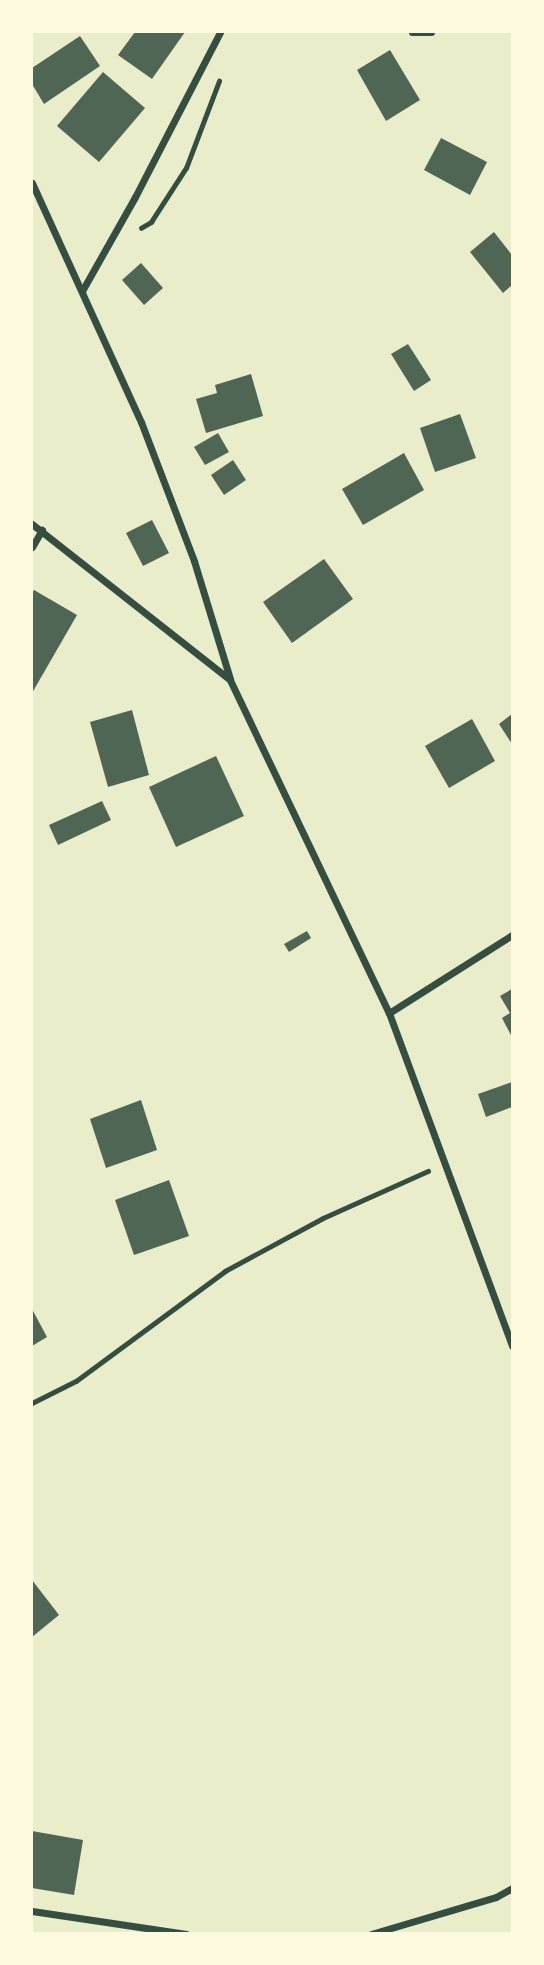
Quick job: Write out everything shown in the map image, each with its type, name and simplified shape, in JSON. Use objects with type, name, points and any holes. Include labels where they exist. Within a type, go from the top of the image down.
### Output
[{"type":"street","points":[[82,291],[135,197],[220,32]]},
{"type":"street","points":[[412,32],[431,32]]},
{"type":"street","points":[[32,183],[121,374],[189,548],[230,680],[389,1013],[513,1346]]},
{"type":"street","points":[[32,524],[230,680]]},
{"type":"street","points":[[32,547],[42,530]]},
{"type":"street","points":[[389,1013],[513,935]]},
{"type":"street","points":[[371,1934],[496,1897],[513,1888]]},
{"type":"street","points":[[32,1911],[186,1934]]},
{"type":"path","points":[[140,229],[151,222],[187,168],[211,108],[223,68]]},
{"type":"path","points":[[32,1403],[76,1381],[225,1271],[323,1219],[445,1163]]},
{"type":"building","points":[[135,32],[185,32],[152,79],[118,55]]},
{"type":"building","points":[[80,36],[100,66],[44,104],[32,84],[32,68]]},
{"type":"building","points":[[390,50],[420,100],[386,121],[357,70]]},
{"type":"building","points":[[103,72],[145,108],[99,162],[57,126]]},
{"type":"building","points":[[441,138],[487,162],[470,195],[424,170]]},
{"type":"building","points":[[494,232],[512,255],[512,285],[503,293],[470,252]]},
{"type":"building","points":[[141,263],[163,288],[144,305],[122,280]]},
{"type":"building","points":[[408,344],[431,380],[414,391],[391,354]]},
{"type":"building","points":[[251,374],[263,416],[206,433],[196,399],[217,393],[215,385]]},
{"type":"building","points":[[460,414],[476,458],[435,472],[420,428]]},
{"type":"building","points":[[218,433],[229,452],[205,465],[194,447]]},
{"type":"building","points":[[404,453],[424,490],[363,525],[342,489]]},
{"type":"building","points":[[233,460],[246,480],[224,495],[211,475]]},
{"type":"building","points":[[152,520],[169,553],[143,566],[126,533]]},
{"type":"building","points":[[324,559],[353,599],[292,643],[263,602]]},
{"type":"building","points":[[34,590],[77,615],[32,693],[32,593]]},
{"type":"building","points":[[132,710],[149,775],[108,787],[90,722]]},
{"type":"building","points":[[512,714],[512,744],[499,724]]},
{"type":"building","points":[[472,719],[495,761],[449,788],[425,746]]},
{"type":"building","points":[[216,756],[244,816],[176,847],[149,787]]},
{"type":"building","points":[[102,801],[111,820],[58,845],[49,825]]},
{"type":"building","points":[[307,931],[311,938],[289,952],[284,944]]},
{"type":"building","points":[[512,989],[512,1037],[502,1018],[510,1013],[500,996]]},
{"type":"building","points":[[512,1082],[512,1107],[486,1117],[478,1094]]},
{"type":"building","points":[[141,1100],[157,1150],[106,1168],[90,1119]]},
{"type":"building","points":[[169,1180],[189,1236],[134,1255],[115,1200]]},
{"type":"building","points":[[32,1309],[47,1337],[32,1346]]},
{"type":"building","points":[[32,1580],[59,1615],[32,1637]]},
{"type":"building","points":[[32,1831],[83,1840],[74,1895],[32,1888]]}]
